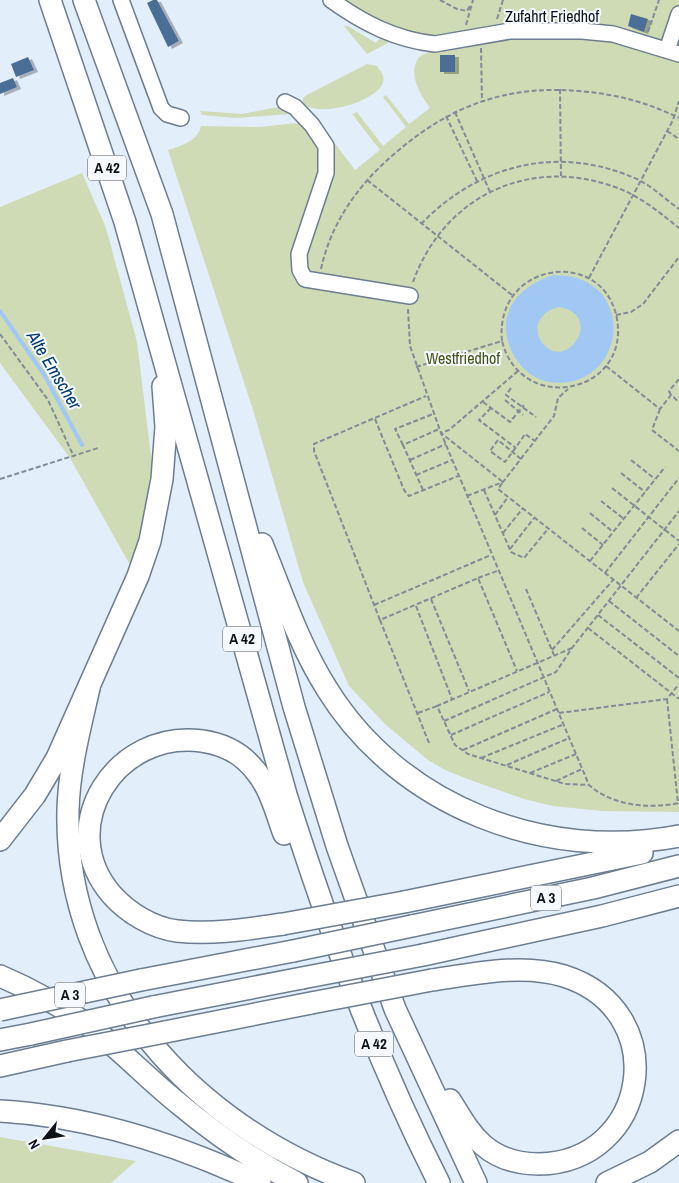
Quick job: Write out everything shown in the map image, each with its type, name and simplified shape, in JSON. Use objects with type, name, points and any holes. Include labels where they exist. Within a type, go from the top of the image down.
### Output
[{"type":"highway","name":"A 42","points":[[50,0],[105,161],[159,339],[287,798],[332,937],[387,1074],[439,1183]]},
{"type":"highway","name":"A 42","points":[[84,0],[162,214],[294,707],[355,901],[395,1009],[476,1183]]},
{"type":"highway","points":[[0,840],[35,795],[57,758],[138,576],[150,541],[158,506],[166,427],[159,339]]},
{"type":"highway","points":[[226,452],[310,661],[351,724],[381,754],[409,777],[444,799],[498,825],[538,836],[592,843],[633,843],[679,836]]},
{"type":"highway","points":[[89,688],[72,772],[68,810],[69,847],[78,904],[92,945],[106,974],[126,1010],[154,1048],[197,1090],[243,1126],[310,1164],[354,1183]]},
{"type":"highway","points":[[332,937],[310,910],[273,804],[263,781],[245,760],[232,750],[216,743],[177,740],[151,746],[129,757],[119,766],[98,798],[90,831],[94,863],[99,877],[117,901],[150,923],[176,931],[227,932],[283,924],[404,902],[679,845]]},
{"type":"highway","name":"A 3","points":[[0,1010],[593,888],[679,866]]},
{"type":"highway","name":"A 3","points":[[0,1040],[153,1006],[423,955],[602,916],[679,896]]},
{"type":"highway","points":[[0,1066],[67,1051],[432,980],[485,973],[530,971],[562,975],[584,984],[606,998],[623,1020],[634,1048],[634,1092],[624,1115],[608,1135],[583,1154],[558,1162],[544,1164],[517,1162],[504,1158],[484,1146],[466,1127],[395,1009]]},
{"type":"highway","points":[[0,976],[31,989],[94,1029],[207,1126],[246,1154],[297,1183]]},
{"type":"highway","points":[[0,1111],[37,1113],[127,1134],[189,1152],[260,1183]]},
{"type":"highway","points":[[607,1183],[650,1162],[679,1141]]},
{"type":"street","points":[[121,0],[161,108],[168,114],[181,118]]},
{"type":"street","name":"Zufahrt Friedhof","points":[[331,0],[354,17],[378,29],[406,40],[423,43],[436,44],[510,31],[602,32],[673,52]]},
{"type":"street","points":[[673,52],[679,14]]},
{"type":"street","points":[[285,102],[295,107],[312,124],[326,146],[326,173],[314,216],[303,240],[300,254],[300,270],[305,279],[410,296]]},
{"type":"path","points":[[440,0],[457,9],[467,11],[473,2]]},
{"type":"path","points":[[482,101],[486,35],[503,0]]},
{"type":"path","points":[[644,44],[659,0]]},
{"type":"path","points":[[462,40],[473,2]]},
{"type":"path","points":[[560,89],[561,176]]},
{"type":"path","points":[[318,280],[324,255],[337,224],[352,198],[367,180],[402,147],[446,116],[482,101],[521,91],[560,89],[629,99],[679,118]]},
{"type":"path","points":[[588,279],[668,131],[679,101]]},
{"type":"path","points":[[455,112],[490,192]]},
{"type":"path","points":[[446,116],[477,180]]},
{"type":"path","points":[[668,131],[679,139]]},
{"type":"path","points":[[422,224],[439,205],[477,180],[513,167],[561,162],[604,167],[641,181],[679,210]]},
{"type":"path","points":[[667,699],[679,803],[664,806],[628,804],[605,797],[589,785],[426,396],[410,346],[408,304],[419,265],[437,236],[458,212],[490,192],[523,180],[561,176],[589,180],[633,195],[650,205],[679,228]]},
{"type":"path","points":[[367,180],[512,295]]},
{"type":"path","points":[[616,315],[631,312],[643,304],[679,257]]},
{"type":"path","points":[[569,388],[542,386],[518,371],[507,356],[502,341],[502,320],[512,295],[528,281],[547,273],[568,272],[588,279],[607,296],[616,315],[616,344],[606,366],[586,382],[561,393],[554,416],[498,489],[620,586],[679,630]]},
{"type":"path","points":[[0,334],[48,400],[74,457]]},
{"type":"path","points":[[416,367],[502,341]]},
{"type":"path","points":[[606,366],[660,408]]},
{"type":"path","points":[[441,433],[449,430],[518,371]]},
{"type":"path","points":[[679,379],[669,391],[679,402]]},
{"type":"path","points":[[511,388],[506,394],[536,417]]},
{"type":"path","points":[[671,395],[660,408],[652,430],[679,451]]},
{"type":"path","points":[[426,396],[314,444],[314,450],[429,743]]},
{"type":"path","points":[[505,400],[523,415]]},
{"type":"path","points":[[483,402],[510,422],[523,406]]},
{"type":"path","points":[[491,408],[479,420],[516,448]]},
{"type":"path","points":[[422,490],[395,430],[433,414]]},
{"type":"path","points":[[375,419],[404,490],[409,496],[458,475]]},
{"type":"path","points":[[403,445],[439,429]]},
{"type":"path","points":[[441,433],[504,482]]},
{"type":"path","points":[[522,459],[512,452],[498,440],[490,451],[505,462],[512,452],[516,448],[526,434],[535,441]]},
{"type":"path","points":[[410,460],[446,444]]},
{"type":"path","points":[[0,479],[98,448]]},
{"type":"path","points":[[416,475],[452,460]]},
{"type":"path","points":[[631,460],[655,479]]},
{"type":"path","points":[[590,562],[665,467]]},
{"type":"path","points":[[620,473],[645,492]]},
{"type":"path","points":[[604,573],[679,478]]},
{"type":"path","points":[[467,496],[504,482]]},
{"type":"path","points":[[612,488],[679,542],[636,598]]},
{"type":"path","points":[[484,490],[510,549],[516,556],[524,558],[548,529]]},
{"type":"path","points":[[495,515],[509,497]]},
{"type":"path","points":[[601,501],[624,519]]},
{"type":"path","points":[[503,533],[523,508]]},
{"type":"path","points":[[444,721],[556,672],[572,648],[679,511]]},
{"type":"path","points":[[590,513],[613,532]]},
{"type":"path","points":[[510,549],[534,518]]},
{"type":"path","points":[[582,528],[603,545]]},
{"type":"path","points":[[374,605],[491,554]]},
{"type":"path","points":[[380,620],[498,570]]},
{"type":"path","points":[[478,578],[517,671]]},
{"type":"path","points":[[552,650],[613,580]]},
{"type":"path","points":[[526,589],[554,655]]},
{"type":"path","points":[[431,598],[470,691]]},
{"type":"path","points":[[609,601],[679,656]]},
{"type":"path","points":[[415,605],[452,699]]},
{"type":"path","points":[[598,615],[679,678]]},
{"type":"path","points":[[588,628],[679,699]]},
{"type":"path","points":[[417,713],[572,648]]},
{"type":"path","points":[[558,713],[667,699],[679,684]]},
{"type":"path","points":[[450,735],[549,692]]},
{"type":"path","points":[[437,706],[455,745],[463,750],[481,758],[556,782],[589,785]]},
{"type":"path","points":[[463,750],[557,709]]},
{"type":"path","points":[[481,758],[563,724]]},
{"type":"path","points":[[506,766],[569,738]]},
{"type":"path","points":[[530,773],[576,754]]},
{"type":"path","points":[[556,782],[582,769]]},
{"type":"green space","name":"Westfriedhof","points":[[336,0],[679,0],[679,812],[602,811],[553,806],[524,799],[470,780],[445,770],[428,760],[386,725],[349,686],[303,582],[254,413],[168,150],[193,139],[201,126],[259,127],[318,121],[355,170],[380,150],[352,114],[357,112],[383,146],[406,127],[383,97],[386,95],[409,124],[430,108],[416,84],[414,70],[419,57],[437,47]]},
{"type":"green space","points":[[344,26],[348,26],[376,43],[382,36],[388,40],[388,43],[367,54]]},
{"type":"green space","points":[[367,64],[377,66],[383,76],[382,84],[375,92],[364,99],[351,105],[322,109],[311,108],[303,103],[303,98],[307,95]]},
{"type":"green space","points":[[289,106],[289,114],[236,118],[202,115],[200,111],[242,114]]},
{"type":"green space","points":[[82,173],[106,228],[137,342],[152,464],[134,572],[70,458],[0,363],[0,207]]},
{"type":"green space","points":[[0,1137],[136,1161],[111,1183],[0,1183]]},
{"type":"water","points":[[554,275],[568,276],[594,287],[607,302],[613,320],[612,340],[605,358],[592,372],[573,381],[549,382],[532,375],[515,357],[507,338],[506,325],[513,303],[520,294],[541,280]],"holes":[[[559,307],[573,312],[580,321],[580,331],[577,340],[569,348],[560,352],[550,350],[538,335],[537,329],[540,319],[548,311]]]},
{"type":"building","points":[[157,0],[179,41],[168,47],[147,3]]},
{"type":"building","points":[[631,14],[648,19],[644,32],[628,26]]},
{"type":"building","points":[[440,55],[455,55],[455,72],[440,72]]},
{"type":"building","points":[[28,57],[34,70],[16,77],[11,64]]},
{"type":"building","points":[[13,78],[17,87],[0,94],[0,83]]},
{"type":"waterway","name":"Alte Emscher","points":[[0,311],[45,376],[82,445]]}]
